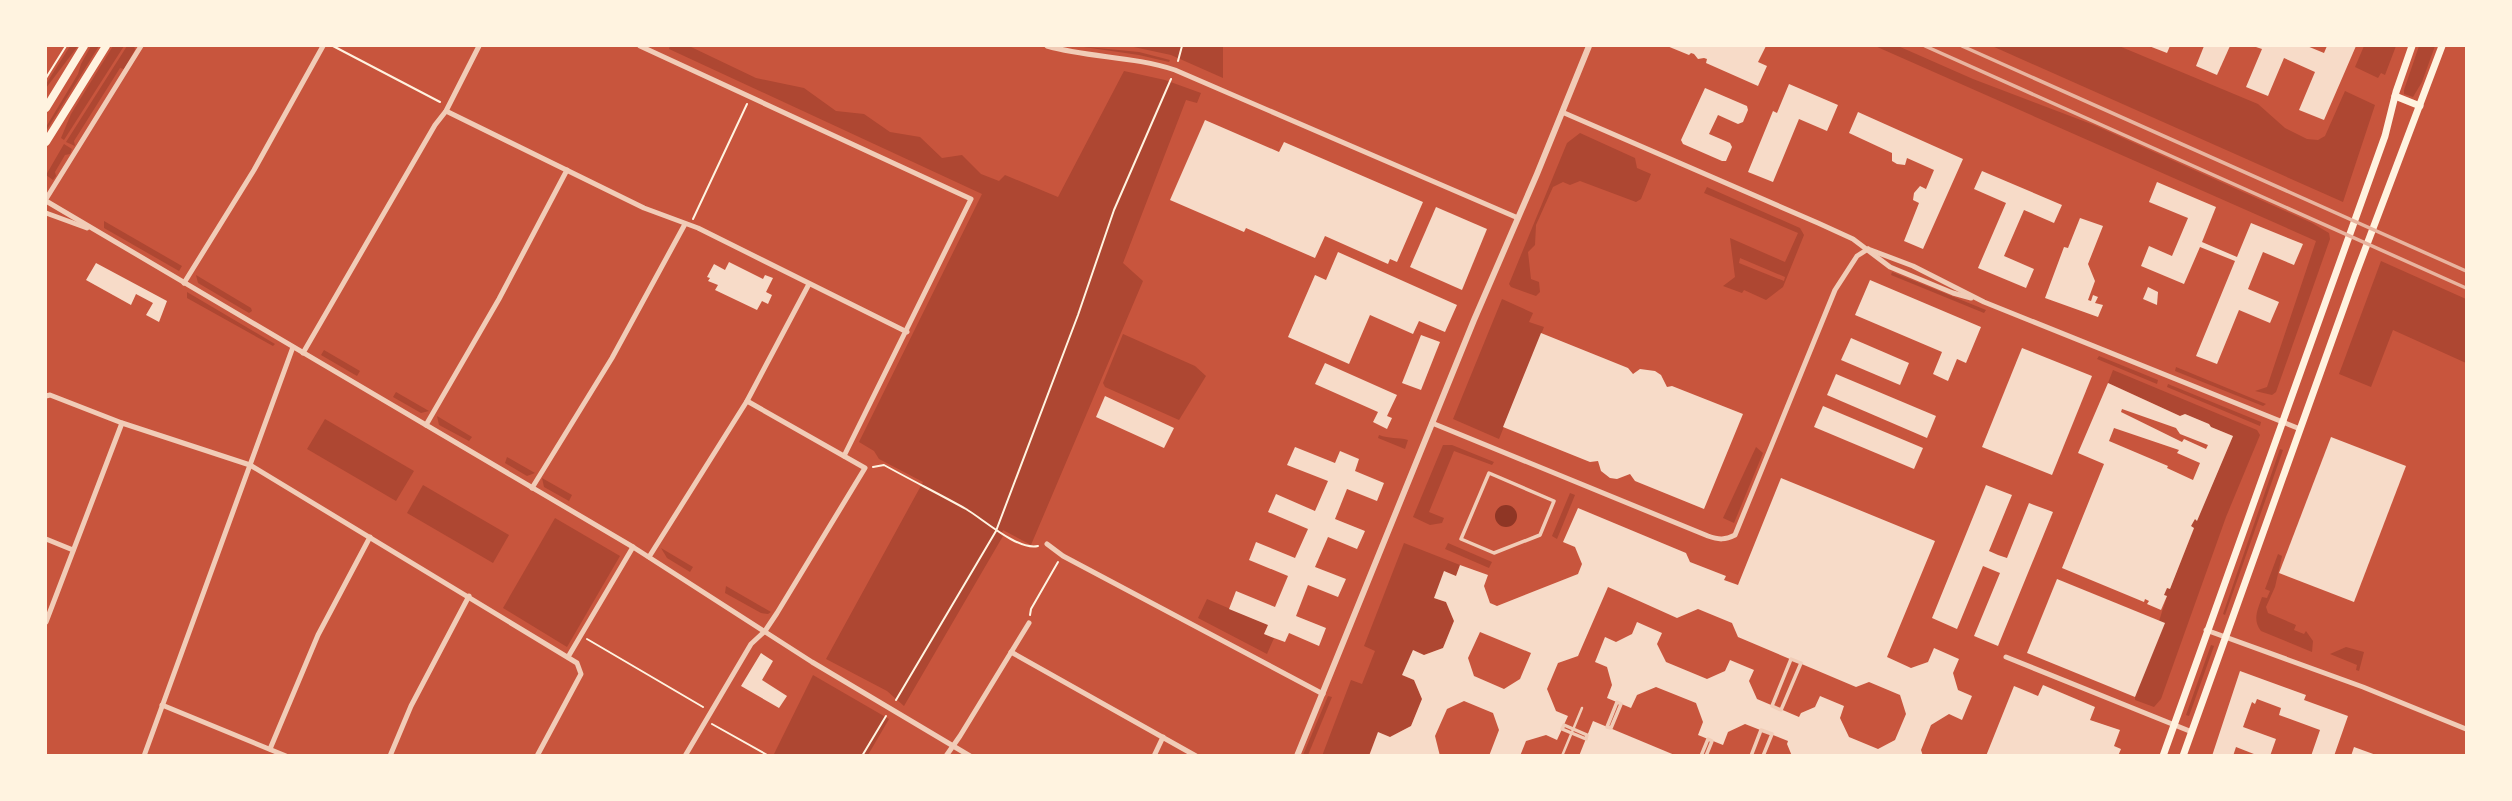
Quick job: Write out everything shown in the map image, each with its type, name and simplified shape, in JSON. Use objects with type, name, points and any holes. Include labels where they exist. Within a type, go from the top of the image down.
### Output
[{"type":"main road","points":[[46,108],[84,46]]},
{"type":"main road","points":[[46,142],[106,46]]},
{"type":"main road","points":[[2163,755],[2385,136],[2412,46]]},
{"type":"main road","points":[[2183,755],[2442,46]]},
{"type":"main road","points":[[2395,96],[2420,106]]},
{"type":"street","points":[[141,46],[46,200],[633,547],[811,662],[970,755]]},
{"type":"street","points":[[184,283],[260,160],[323,46]]},
{"type":"street","points":[[303,353],[435,125],[446,111],[479,46]]},
{"type":"street","points":[[640,46],[971,199],[844,456]]},
{"type":"street","points":[[1047,46],[1071,52],[1125,58],[1175,70],[1518,218]]},
{"type":"street","points":[[1297,755],[1588,46]]},
{"type":"street","points":[[446,111],[906,332]]},
{"type":"street","points":[[1562,112],[1818,223],[1984,302],[2300,429]]},
{"type":"street","points":[[426,425],[505,288],[567,170]]},
{"type":"street","points":[[46,213],[93,229]]},
{"type":"street","points":[[532,488],[688,225]]},
{"type":"street","points":[[1432,423],[1662,518],[1720,540],[1727,539],[1735,534],[1835,290],[1857,256],[1868,249]]},
{"type":"street","points":[[1868,249],[1890,267],[1953,293],[1984,302]]},
{"type":"street","points":[[649,558],[747,401],[809,284]]},
{"type":"street","points":[[144,755],[293,347]]},
{"type":"street","points":[[46,396],[50,395],[122,424],[250,465],[577,663],[581,674],[537,755]]},
{"type":"street","points":[[685,755],[751,644],[765,631],[866,468],[747,401]]},
{"type":"street","points":[[46,622],[122,424]]},
{"type":"street","points":[[1489,473],[1554,501],[1540,534],[1494,553],[1461,539],[1489,473]]},
{"type":"street","points":[[270,749],[318,635],[370,537]]},
{"type":"street","points":[[46,539],[73,550]]},
{"type":"street","points":[[1047,544],[1063,556],[1323,694]]},
{"type":"street","points":[[568,657],[633,547]]},
{"type":"street","points":[[390,755],[411,706],[469,596]]},
{"type":"street","points":[[946,755],[1029,624]]},
{"type":"street","points":[[2206,630],[2363,687],[2466,729]]},
{"type":"street","points":[[1011,652],[1196,755]]},
{"type":"street","points":[[2006,657],[2192,732]]},
{"type":"street","points":[[1791,659],[1801,663],[1781,710],[1772,706],[1791,659]]},
{"type":"street","points":[[1617,702],[1621,704],[1611,728],[1607,727],[1617,702]]},
{"type":"street","points":[[162,705],[286,755]]},
{"type":"street","points":[[1564,725],[1587,735],[1586,739],[1562,729],[1564,725]]},
{"type":"street","points":[[1751,755],[1761,730],[1772,734],[1763,755]]},
{"type":"street","points":[[1154,755],[1163,737]]},
{"type":"lane","points":[[1562,755],[1582,708]]},
{"type":"path","points":[[46,78],[66,46]]},
{"type":"path","points":[[332,46],[442,102],[446,111]]},
{"type":"path","points":[[1178,61],[1182,46]]},
{"type":"path","points":[[895,702],[996,531],[1078,315],[1114,210],[1171,79]]},
{"type":"path","points":[[688,225],[751,97]]},
{"type":"path","points":[[866,468],[884,465],[970,511],[996,531],[1031,548],[1047,544]]},
{"type":"path","points":[[1029,624],[1031,609],[1063,556]]},
{"type":"path","points":[[581,635],[710,711]]},
{"type":"path","points":[[862,755],[887,715]]},
{"type":"path","points":[[705,720],[769,755]]},
{"type":"shaded area","points":[[70,46],[78,46],[46,88],[46,84]]},
{"type":"shaded area","points":[[91,46],[99,46],[46,131],[46,127],[78,74]]},
{"type":"shaded area","points":[[113,46],[124,46],[64,140],[61,138],[71,114]]},
{"type":"shaded area","points":[[127,46],[134,46],[135,50],[124,69],[120,68],[74,141],[75,146],[66,142]]},
{"type":"shaded area","points":[[670,46],[689,46],[756,78],[804,88],[836,111],[864,114],[890,132],[920,137],[942,158],[962,155],[981,174],[999,181],[1005,175],[1058,197],[1124,71],[1165,80],[1201,93],[1197,103],[1186,100],[1123,263],[1143,281],[1031,545],[1003,530],[1003,536],[904,706],[887,691],[826,659],[923,482],[879,459],[874,451],[859,442],[982,194],[669,49]]},
{"type":"shaded area","points":[[1077,46],[1139,52],[1170,60],[1169,62]]},
{"type":"shaded area","points":[[1129,46],[1223,46],[1223,78],[1171,55]]},
{"type":"shaded area","points":[[1875,46],[1898,46],[1973,79],[2094,125],[2329,233],[2330,239],[2276,392],[2272,395],[2255,391],[2267,387],[2316,241]]},
{"type":"shaded area","points":[[1992,46],[2119,46],[2258,104],[2285,128],[2307,139],[2318,140],[2325,136],[2345,91],[2375,105],[2343,202]]},
{"type":"shaded area","points":[[2364,46],[2396,46],[2385,75],[2381,73],[2378,78],[2355,67]]},
{"type":"shaded area","points":[[2419,46],[2435,46],[2422,82],[2413,97],[2404,94],[2404,90]]},
{"type":"shaded area","points":[[1580,133],[1635,158],[1637,168],[1651,174],[1641,199],[1636,202],[1580,181],[1570,185],[1563,182],[1553,187],[1536,225],[1535,245],[1528,252],[1531,279],[1539,282],[1540,292],[1536,296],[1509,284],[1567,143]]},
{"type":"shaded area","points":[[64,144],[72,149],[70,154],[65,155],[53,180],[46,175]]},
{"type":"shaded area","points":[[1707,187],[1800,228],[1804,235],[1783,287],[1766,300],[1744,290],[1742,293],[1723,286],[1735,277],[1730,238],[1785,262],[1798,233],[1704,193]],"holes":[[[1740,258],[1785,277],[1784,281],[1739,263]]]},
{"type":"shaded area","points":[[104,221],[182,266],[179,271],[104,228]]},
{"type":"shaded area","points":[[2381,261],[2466,299],[2466,363],[2393,330],[2371,387],[2339,374]]},
{"type":"shaded area","points":[[1892,272],[1986,310],[1984,313],[1891,275]]},
{"type":"shaded area","points":[[196,275],[252,311],[249,313],[198,283]]},
{"type":"shaded area","points":[[187,292],[275,344],[273,346],[187,298]]},
{"type":"shaded area","points":[[1502,299],[1533,313],[1529,322],[1544,327],[1499,439],[1453,419]]},
{"type":"shaded area","points":[[1123,334],[1195,366],[1206,376],[1179,420],[1105,387],[1103,383]]},
{"type":"shaded area","points":[[324,350],[360,371],[357,376],[321,355]]},
{"type":"shaded area","points":[[2099,356],[2158,380],[2157,384],[2097,359]]},
{"type":"shaded area","points":[[2176,367],[2266,404],[2263,406],[2175,371]]},
{"type":"shaded area","points":[[2113,370],[2257,430],[2260,435],[2226,517],[2161,699],[2154,707],[2135,700],[2135,697],[2167,596],[2164,595],[2167,588],[2170,588],[2194,529],[2191,526],[2195,519],[2197,520],[2233,436],[2185,414],[2180,416],[2108,383]]},
{"type":"shaded area","points":[[2168,384],[2261,422],[2260,426],[2167,387]]},
{"type":"shaded area","points":[[396,392],[429,411],[421,413],[393,397]]},
{"type":"shaded area","points":[[437,416],[472,437],[469,441],[439,425]]},
{"type":"shaded area","points":[[325,419],[414,471],[396,501],[307,449]]},
{"type":"shaded area","points":[[1379,435],[1408,440],[1405,449],[1378,438]]},
{"type":"shaded area","points":[[1443,445],[1452,445],[1494,462],[1492,465],[1454,451],[1429,512],[1444,518],[1442,523],[1430,525],[1413,517]]},
{"type":"shaded area","points":[[1756,447],[1763,453],[1734,523],[1723,518]]},
{"type":"shaded area","points":[[2280,449],[2283,450],[2225,615],[2223,614]]},
{"type":"shaded area","points":[[507,457],[535,473],[527,476],[505,463]]},
{"type":"shaded area","points":[[542,478],[572,495],[569,501],[544,487]]},
{"type":"shaded area","points":[[423,485],[509,535],[493,563],[407,513]]},
{"type":"shaded area","points":[[1570,493],[1575,495],[1557,539],[1552,536]]},
{"type":"shaded area","points":[[1502,505],[1510,505],[1517,512],[1517,520],[1510,527],[1502,527],[1495,520],[1495,512]]},
{"type":"shaded area","points":[[555,518],[620,556],[567,647],[503,608]]},
{"type":"shaded area","points":[[1404,543],[1460,565],[1456,576],[1434,598],[1446,602],[1454,621],[1443,648],[1424,655],[1403,675],[1414,680],[1422,699],[1411,726],[1390,737],[1378,733],[1369,755],[1322,756],[1351,680],[1362,684],[1375,651],[1364,646]]},
{"type":"shaded area","points":[[1448,543],[1492,562],[1489,568],[1445,549]]},
{"type":"shaded area","points":[[661,548],[693,567],[690,572],[667,558]]},
{"type":"shaded area","points":[[2278,554],[2282,556],[2275,587],[2266,607],[2268,613],[2296,625],[2294,630],[2304,634],[2306,631],[2313,641],[2312,652],[2261,631],[2258,627],[2257,614],[2262,597],[2267,598],[2270,591],[2265,589]]},
{"type":"shaded area","points":[[726,586],[771,612],[761,613],[725,593]]},
{"type":"shaded area","points":[[1207,599],[1268,625],[1264,634],[1274,638],[1267,654],[1198,618]]},
{"type":"shaded area","points":[[2211,645],[2214,646],[2189,716],[2186,715]]},
{"type":"shaded area","points":[[2346,647],[2364,652],[2359,671],[2356,670],[2357,665],[2330,654]]},
{"type":"shaded area","points":[[813,675],[889,719],[868,755],[773,756]]},
{"type":"shaded area","points":[[1328,696],[1332,697],[1308,755],[1303,755]]},
{"type":"building","points":[[1667,46],[1766,46],[1758,62],[1767,66],[1758,86],[1706,63],[1707,59],[1698,59],[1694,54],[1689,55]]},
{"type":"building","points":[[2149,46],[2170,46],[2167,53]]},
{"type":"building","points":[[2204,46],[2230,46],[2217,75],[2196,66]]},
{"type":"building","points":[[2253,46],[2307,46],[2324,53],[2327,46],[2356,46],[2324,120],[2299,110],[2315,72],[2284,58],[2268,96],[2246,87],[2262,49]]},
{"type":"building","points":[[1789,84],[1838,105],[1827,131],[1799,119],[1773,182],[1748,172],[1773,111],[1777,113]]},
{"type":"building","points":[[1705,88],[1747,106],[1743,122],[1738,124],[1718,115],[1709,134],[1730,143],[1732,147],[1726,161],[1683,144],[1681,140]]},
{"type":"building","points":[[1858,112],[1963,159],[1923,249],[1904,241],[1919,203],[1913,200],[1914,193],[1920,186],[1926,189],[1934,170],[1907,158],[1905,165],[1897,164],[1892,161],[1892,153],[1849,133]]},
{"type":"building","points":[[1205,120],[1279,152],[1284,142],[1423,202],[1397,262],[1390,259],[1388,264],[1325,236],[1315,258],[1246,228],[1244,232],[1170,200]]},
{"type":"building","points":[[1982,171],[2062,205],[2054,223],[2024,210],[2004,256],[2034,269],[2026,288],[1978,268],[2006,203],[1974,189]]},
{"type":"building","points":[[2157,182],[2216,207],[2202,242],[2237,257],[2251,223],[2303,244],[2294,265],[2263,252],[2248,289],[2279,302],[2270,323],[2239,310],[2217,364],[2196,356],[2235,261],[2200,247],[2184,284],[2141,266],[2149,246],[2172,256],[2188,218],[2149,202]]},
{"type":"building","points":[[1436,207],[1487,229],[1462,290],[1410,267]]},
{"type":"building","points":[[2080,218],[2103,226],[2088,264],[2095,281],[2088,300],[2091,301],[2093,295],[2098,297],[2095,303],[2103,305],[2098,317],[2045,298],[2064,247],[2068,248]]},
{"type":"building","points":[[1338,252],[1457,305],[1445,332],[1419,321],[1413,334],[1370,315],[1349,364],[1288,337],[1315,275],[1326,280]]},
{"type":"building","points":[[729,262],[763,279],[765,275],[773,278],[766,292],[772,295],[768,304],[762,301],[757,310],[715,290],[718,285],[708,281],[710,278],[707,277],[714,264],[725,270]]},
{"type":"building","points":[[96,263],[167,301],[159,322],[146,315],[153,303],[136,294],[131,305],[86,280]]},
{"type":"building","points":[[1870,280],[1981,327],[1966,363],[1957,359],[1948,381],[1933,374],[1942,352],[1855,315]]},
{"type":"building","points":[[2148,287],[2158,292],[2157,305],[2143,299]]},
{"type":"building","points":[[1541,333],[1628,368],[1633,374],[1640,369],[1655,371],[1661,375],[1667,387],[1672,386],[1743,414],[1704,509],[1635,481],[1630,474],[1617,479],[1610,478],[1601,471],[1598,461],[1590,462],[1503,427]]},
{"type":"building","points":[[1421,335],[1440,342],[1421,390],[1402,383]]},
{"type":"building","points":[[1851,338],[1909,363],[1900,385],[1841,360]]},
{"type":"building","points":[[2022,348],[2092,376],[2052,475],[1982,447]]},
{"type":"building","points":[[1325,363],[1397,395],[1387,416],[1392,418],[1387,429],[1373,422],[1378,412],[1315,384]]},
{"type":"building","points":[[1836,374],[1936,416],[1927,438],[1827,395]]},
{"type":"building","points":[[2108,383],[2180,416],[2185,414],[2233,436],[2197,521],[2195,519],[2191,526],[2194,528],[2170,589],[2167,588],[2164,595],[2167,596],[2161,610],[2147,604],[2149,601],[2145,599],[2144,602],[2062,568],[2104,464],[2078,453]],"holes":[[[2122,409],[2176,428],[2180,434],[2208,445],[2206,449],[2184,439],[2182,442],[2121,412]],[[2114,428],[2179,450],[2177,453],[2200,463],[2193,480],[2167,468],[2168,466],[2109,441]]]},
{"type":"building","points":[[1105,396],[1174,428],[1164,448],[1096,417]]},
{"type":"building","points":[[1823,406],[1923,448],[1914,469],[1814,427]]},
{"type":"building","points":[[2331,437],[2406,466],[2354,602],[2279,573]]},
{"type":"building","points":[[1295,447],[1335,463],[1340,451],[1359,459],[1355,471],[1384,483],[1377,501],[1347,489],[1335,519],[1365,531],[1357,549],[1328,537],[1315,567],[1346,579],[1338,597],[1308,585],[1296,616],[1326,628],[1319,646],[1289,633],[1285,642],[1264,634],[1268,625],[1229,609],[1236,591],[1275,607],[1288,576],[1249,560],[1256,542],[1295,558],[1308,529],[1268,512],[1276,494],[1315,511],[1328,481],[1287,465]]},
{"type":"building","points":[[1781,478],[1935,541],[1887,657],[1911,668],[1928,662],[1934,648],[1959,659],[1953,673],[1958,690],[1972,696],[1962,720],[1949,714],[1931,725],[1921,750],[1923,756],[1792,756],[1788,741],[1745,724],[1728,732],[1723,745],[1698,735],[1703,722],[1696,703],[1656,687],[1637,695],[1631,708],[1607,698],[1612,685],[1607,667],[1595,662],[1605,637],[1616,642],[1632,634],[1637,622],[1662,633],[1657,644],[1666,662],[1707,679],[1725,671],[1730,660],[1754,670],[1749,681],[1757,699],[1799,717],[1801,713],[1815,707],[1820,696],[1844,706],[1840,718],[1849,737],[1878,749],[1895,740],[1906,714],[1900,695],[1869,682],[1856,687],[1738,637],[1732,623],[1698,609],[1677,618],[1608,587],[1578,656],[1558,663],[1547,689],[1556,711],[1568,716],[1557,740],[1546,735],[1526,741],[1520,756],[1489,756],[1499,730],[1493,713],[1464,701],[1447,709],[1435,736],[1440,756],[1369,756],[1378,732],[1390,737],[1411,726],[1422,699],[1414,680],[1402,675],[1413,650],[1424,655],[1443,648],[1454,621],[1446,602],[1434,598],[1444,571],[1456,576],[1460,565],[1488,575],[1484,586],[1490,603],[1497,606],[1578,574],[1582,564],[1575,547],[1563,542],[1578,508],[1686,553],[1690,562],[1726,576],[1724,580],[1738,585]],"holes":[[[1480,632],[1531,653],[1520,679],[1504,689],[1474,676],[1468,658]]]},
{"type":"building","points":[[1986,485],[2012,495],[1989,551],[1998,555],[2007,558],[2029,503],[2053,512],[1998,646],[1974,636],[2000,573],[1983,566],[1957,629],[1932,618]]},
{"type":"building","points":[[2057,579],[2165,623],[2135,697],[2027,653]]},
{"type":"building","points":[[761,653],[773,661],[762,680],[787,696],[779,708],[741,686]]},
{"type":"building","points":[[2240,671],[2306,695],[2304,700],[2348,716],[2334,756],[2311,756],[2320,730],[2279,715],[2281,708],[2257,699],[2255,704],[2252,702],[2243,727],[2276,739],[2270,756],[2259,756],[2236,747],[2233,756],[2212,756]]},
{"type":"building","points":[[2043,685],[2095,707],[2090,720],[2120,730],[2114,746],[2121,749],[2118,756],[1986,756],[2014,686],[2038,696]]},
{"type":"building","points":[[1593,721],[1677,756],[1579,756]]},
{"type":"building","points":[[2354,747],[2376,755],[2376,756],[2351,756]]},
{"type":"railway","points":[[1925,46],[2466,288]]},
{"type":"railway","points":[[1962,46],[2466,271]]}]
